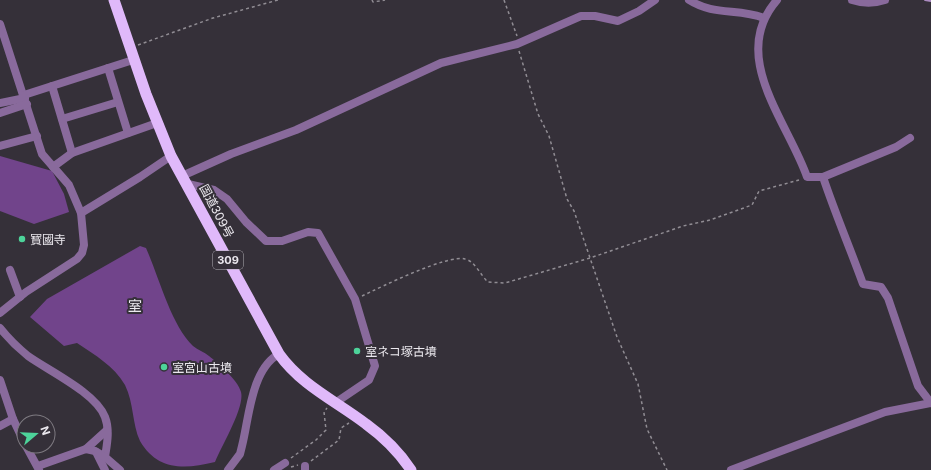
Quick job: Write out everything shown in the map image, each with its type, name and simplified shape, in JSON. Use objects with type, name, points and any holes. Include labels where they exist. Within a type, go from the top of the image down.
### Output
[{"type":"highway","name":"国道309号","points":[[114,0],[133,60],[171,156],[279,354],[295,374],[357,418],[394,448],[411,470]]},
{"type":"street","points":[[185,180],[231,154],[296,130],[441,63],[517,44],[581,16],[595,16],[618,21],[639,11],[655,0]]},
{"type":"street","points":[[689,0],[701,7],[715,11],[757,15],[764,18]]},
{"type":"street","points":[[777,0],[764,18],[760,28],[759,65],[770,98],[801,159],[807,177],[823,177],[896,147],[910,138]]},
{"type":"street","points":[[852,0],[864,4],[876,3],[885,0]]},
{"type":"street","points":[[0,24],[42,154],[69,185],[81,213],[84,245],[82,253],[77,259],[20,297],[0,313]]},
{"type":"street","points":[[0,114],[25,99],[52,86],[133,60]]},
{"type":"street","points":[[108,68],[128,133]]},
{"type":"street","points":[[52,86],[72,153]]},
{"type":"street","points":[[0,96],[9,101]]},
{"type":"street","points":[[0,104],[25,99]]},
{"type":"street","points":[[62,119],[118,102]]},
{"type":"street","points":[[53,166],[72,153],[157,123]]},
{"type":"street","points":[[0,146],[37,136]]},
{"type":"street","points":[[81,213],[134,181],[171,156]]},
{"type":"street","points":[[731,470],[885,412],[931,403],[918,386],[888,298],[881,287],[863,284],[849,245],[837,220],[823,177]]},
{"type":"street","points":[[185,180],[214,190],[227,199],[246,222],[266,241],[282,241],[308,232],[318,233],[355,299],[375,366],[373,374],[368,380],[333,402]]},
{"type":"street","points":[[10,270],[20,297]]},
{"type":"street","points":[[0,328],[16,346],[28,356],[70,382],[95,403],[105,418],[107,430],[106,457]]},
{"type":"street","points":[[228,470],[240,454],[255,387],[267,365],[279,354]]},
{"type":"street","points":[[0,380],[16,425]]},
{"type":"street","points":[[0,426],[13,419]]},
{"type":"street","points":[[30,454],[38,468],[86,449],[107,430]]},
{"type":"street","points":[[86,449],[95,451],[106,457],[120,470]]},
{"type":"street","points":[[95,451],[105,470]]},
{"type":"street","points":[[274,470],[285,462]]},
{"type":"path","points":[[129,48],[213,18],[278,0]]},
{"type":"path","points":[[372,0],[373,2],[385,0]]},
{"type":"path","points":[[504,0],[517,33],[517,44],[538,114],[549,136],[567,199],[574,211],[617,337],[638,384],[647,429],[667,470]]},
{"type":"path","points":[[355,299],[422,270],[456,258],[466,259],[477,268],[488,282],[496,284],[505,283],[590,258],[683,226],[710,220],[734,212],[752,205],[759,190],[807,177]]},
{"type":"path","points":[[285,462],[316,440],[326,430],[324,412],[333,402]]},
{"type":"path","points":[[305,468],[337,442],[341,428],[357,418]]},
{"type":"shaded area","points":[[0,156],[52,171],[64,194],[69,212],[34,224],[0,211]]},
{"type":"shaded area","points":[[140,246],[146,248],[166,300],[178,326],[185,337],[193,346],[209,356],[227,372],[236,382],[241,392],[240,407],[215,462],[182,467],[154,458],[147,451],[137,434],[128,392],[121,378],[104,361],[77,343],[64,346],[30,317],[47,299]]},
{"type":"waterway","points":[[925,0],[931,1]]},
{"type":"place","name":"寳國寺","points":[[22,239]]},
{"type":"place","name":"室ネコ塚古墳","points":[[357,351]]},
{"type":"place","name":"室宮山古墳","points":[[164,367]]},
{"type":"district","name":"室","points":[[135,305]]}]
